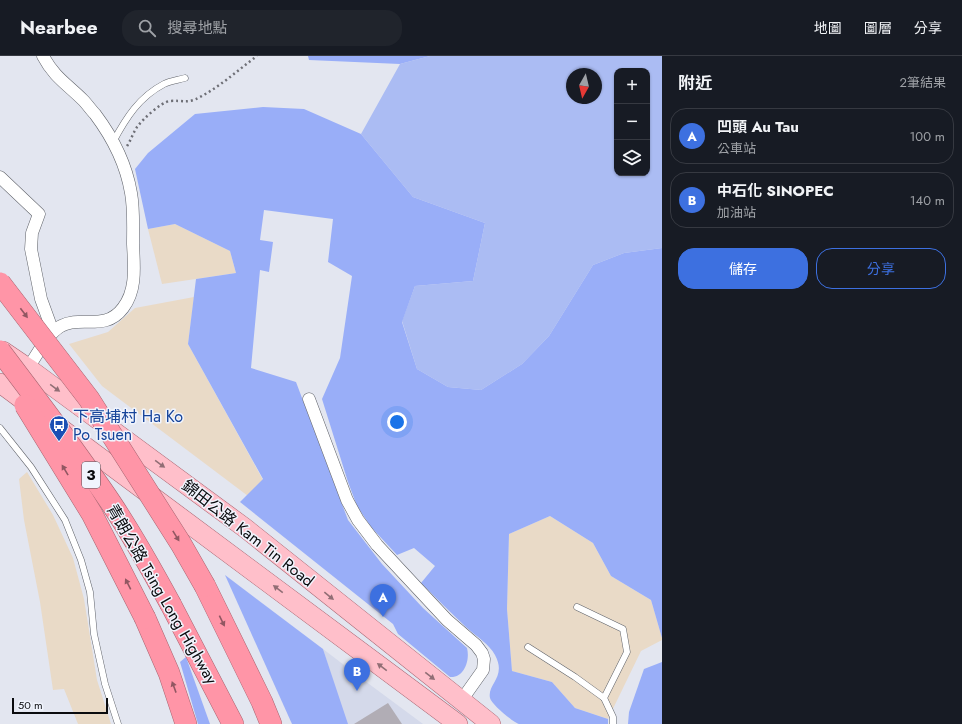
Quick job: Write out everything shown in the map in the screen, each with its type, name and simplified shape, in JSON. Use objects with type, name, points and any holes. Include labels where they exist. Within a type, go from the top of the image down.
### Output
[{"type":"highway","points":[[0,283],[89,399],[181,544],[205,586],[262,702],[271,724]]},
{"type":"highway","name":"青朗公路 Tsing Long Highway","points":[[0,350],[50,417],[111,504],[143,554],[234,724]]},
{"type":"highway","points":[[0,365],[92,514],[145,618],[169,674],[186,724]]},
{"type":"main road","name":"錦田公路 Kam Tin Road","points":[[0,350],[28,368],[245,528],[491,724]]},
{"type":"main road","name":"錦田公路 Kam Tin Road","points":[[0,383],[458,724]]},
{"type":"street","points":[[28,368],[53,332],[63,325],[76,322],[106,320],[115,317],[123,308],[128,299],[133,286],[134,269],[131,193],[122,157],[106,129],[84,101],[61,82],[47,64],[43,56]]},
{"type":"street","points":[[0,177],[39,214],[32,233],[32,249],[41,300],[53,332]]},
{"type":"street","points":[[309,399],[347,500],[358,520],[377,545],[447,620],[476,645],[482,653],[484,659],[483,670],[461,701]]},
{"type":"lane","points":[[113,142],[130,113],[146,96],[164,84],[185,78]]},
{"type":"lane","points":[[0,428],[31,467],[65,520],[81,560],[90,592],[94,634],[105,684],[118,724]]},
{"type":"lane","points":[[577,607],[623,629],[627,652],[604,698]]},
{"type":"lane","points":[[528,647],[575,677],[604,698],[613,717],[613,724]]},
{"type":"path","points":[[122,157],[137,128],[145,118],[163,103],[171,101],[190,102],[199,98],[236,73],[257,56]]},
{"type":"shaded area","points":[[308,56],[430,56],[400,64],[309,60]]},
{"type":"shaded area","points":[[430,56],[662,56],[662,248],[624,253],[593,265],[549,336],[522,364],[481,390],[448,387],[417,369],[402,321],[415,286],[473,281],[485,223],[413,197],[361,134],[400,64]]},
{"type":"shaded area","points":[[263,107],[304,109],[361,134],[413,197],[485,223],[473,281],[415,286],[402,322],[417,369],[448,387],[481,390],[522,364],[549,336],[593,265],[624,253],[662,248],[662,638],[651,600],[611,576],[593,543],[550,516],[509,534],[507,609],[512,671],[552,682],[575,708],[608,719],[608,724],[519,724],[503,713],[491,701],[490,698],[491,688],[496,680],[499,669],[495,655],[486,644],[467,628],[421,583],[435,566],[414,548],[397,555],[371,527],[357,506],[322,399],[340,358],[352,276],[328,262],[333,219],[264,210],[260,240],[273,242],[269,272],[260,270],[251,368],[296,382],[348,520],[382,564],[423,608],[467,648],[468,657],[463,671],[450,677],[398,634],[393,624],[240,502],[263,479],[188,344],[196,279],[236,273],[230,251],[175,224],[148,229],[135,169],[148,153],[195,114]]},
{"type":"shaded area","points":[[175,224],[230,251],[236,273],[162,284],[148,229]]},
{"type":"shaded area","points":[[194,297],[188,344],[263,480],[248,496],[102,386],[69,344],[108,332],[135,308]]},
{"type":"shaded area","points":[[27,472],[53,515],[73,558],[84,599],[97,680],[111,724],[78,724],[64,689],[53,690],[40,602],[24,520],[19,479]]},
{"type":"shaded area","points":[[550,516],[593,543],[611,576],[651,600],[662,638],[662,640],[641,651],[608,719],[575,708],[552,682],[512,671],[507,609],[509,534]]},
{"type":"shaded area","points":[[225,575],[323,649],[348,724],[292,724]]},
{"type":"shaded area","points":[[323,649],[365,681],[423,724],[347,724]]},
{"type":"shaded area","points":[[186,657],[210,724],[198,724],[180,662]]},
{"type":"shaded area","points":[[662,662],[662,724],[628,724],[629,712],[644,669]]},
{"type":"building","points":[[388,703],[402,724],[354,724]]},
{"type":"place","name":"下高埔村 Ha Ko Po Tsuen","points":[[59,442]]},
{"type":"place","name":"凹頭 Au Tau","points":[[383,617]]},
{"type":"place","name":"中石化 SINOPEC","points":[[357,691]]}]
